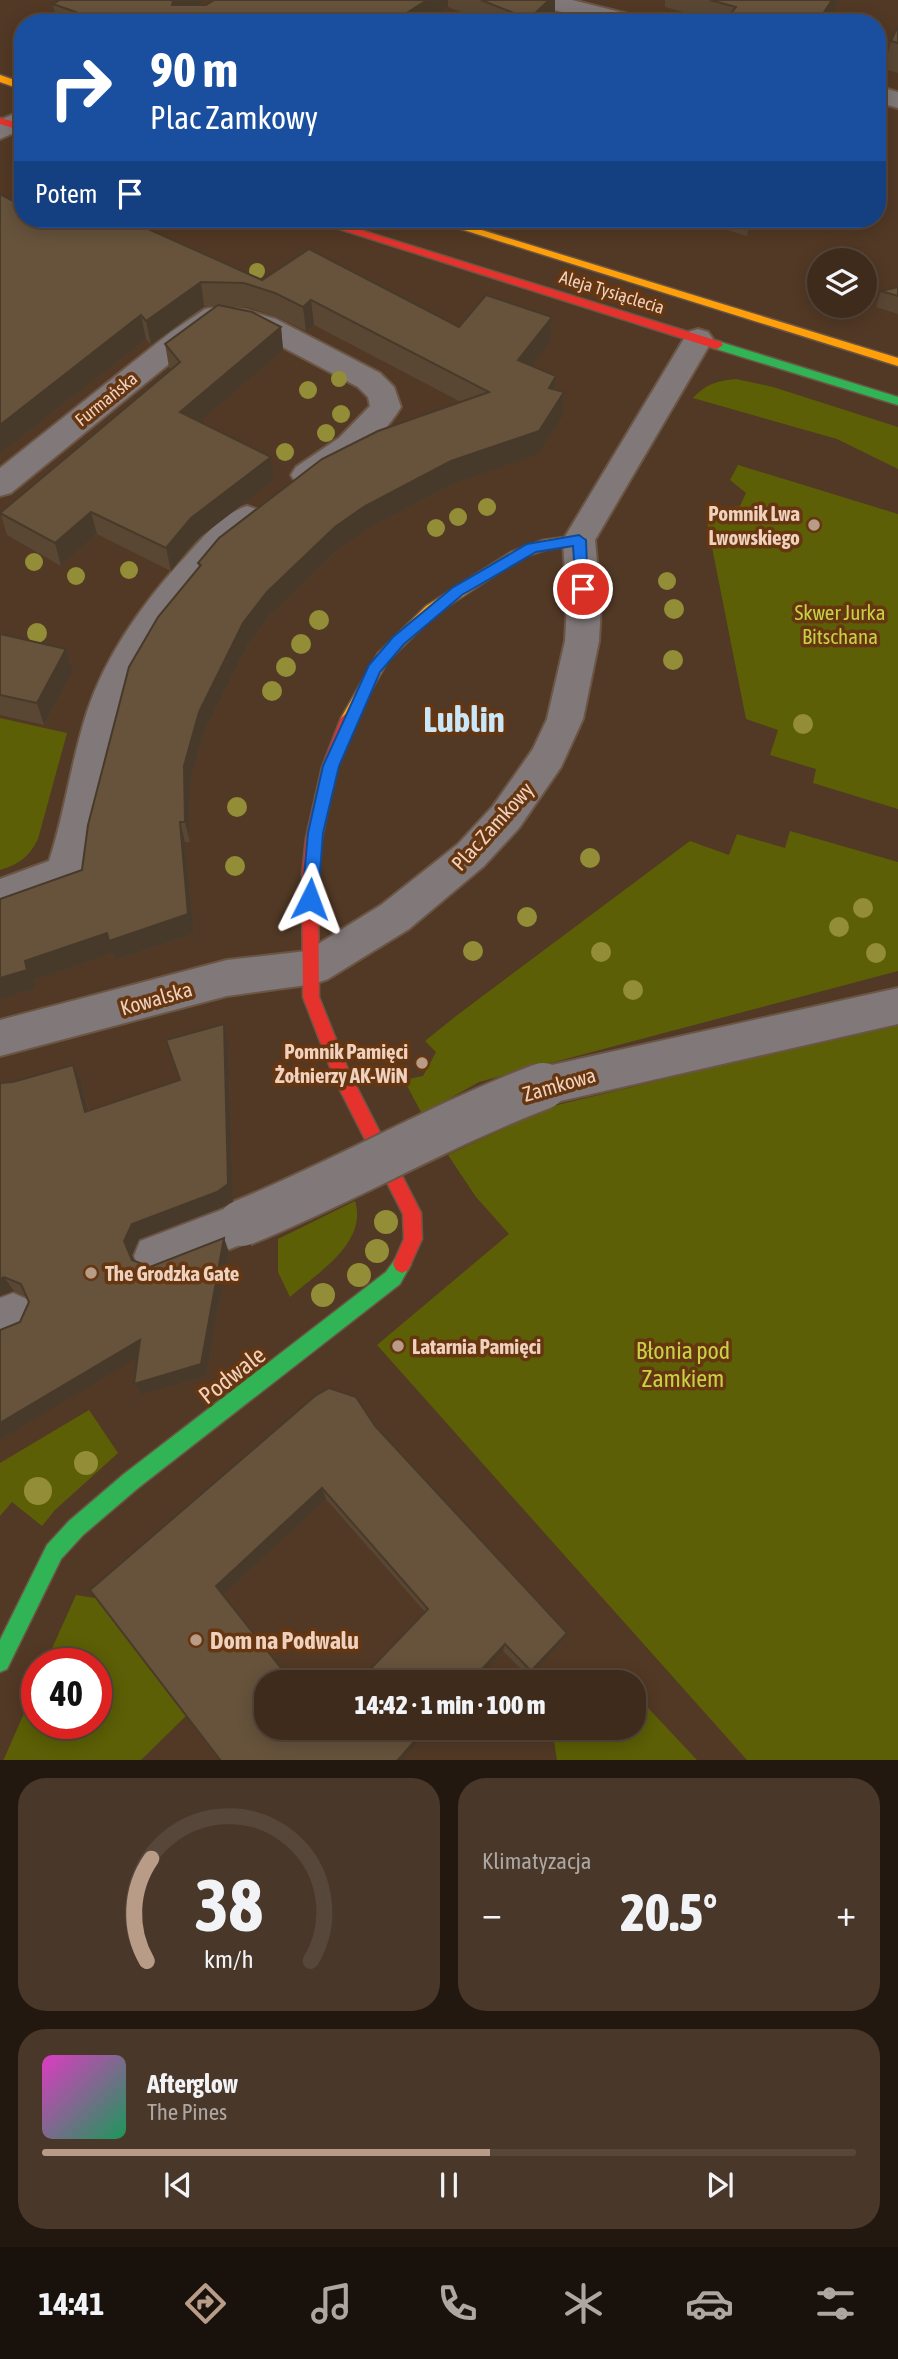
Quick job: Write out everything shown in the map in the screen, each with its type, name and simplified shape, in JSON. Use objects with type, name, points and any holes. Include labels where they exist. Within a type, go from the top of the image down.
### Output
[{"type":"main road","name":"Aleja Tysiąclecia","points":[[343,228],[898,401]]},
{"type":"main road","name":"Aleja Tysiąclecia","points":[[464,228],[898,362]]},
{"type":"main road","points":[[314,967],[309,921],[310,876],[324,787],[338,745],[374,669],[398,640],[496,566],[532,548],[579,540]]},
{"type":"main road","name":"Podwale","points":[[0,1662],[54,1552],[76,1528],[131,1481],[393,1278],[409,1252],[414,1224],[403,1192],[359,1111],[311,1000],[314,967]]},
{"type":"street","points":[[544,0],[618,8]]},
{"type":"street","name":"Furmańska","points":[[0,485],[181,339],[215,316],[246,319],[266,326],[369,380],[383,394],[386,408],[365,434],[241,522],[205,554],[142,638],[117,681],[65,872],[0,895]]},
{"type":"street","points":[[579,540],[698,339]]},
{"type":"street","name":"Plac Zamkowy","points":[[314,967],[395,917],[435,887],[488,836],[532,784],[565,719],[576,677],[584,606],[579,540]]},
{"type":"street","name":"Kowalska","points":[[0,1038],[227,978],[314,967]]},
{"type":"street","name":"Zamkowa","points":[[156,1256],[292,1203],[495,1104],[543,1086],[898,1006]]},
{"type":"green space","points":[[736,379],[773,387],[898,427],[898,469],[837,439],[693,398],[712,384]]},
{"type":"green space","name":"Skwer Jurka Bitschana","points":[[738,465],[898,514],[898,809],[813,783],[816,769],[770,755],[778,730],[746,719],[707,522],[715,510],[740,506],[746,493],[730,480]]},
{"type":"green space","points":[[0,718],[67,733],[38,839],[23,859],[0,870]]},
{"type":"green space","points":[[790,831],[898,862],[898,971],[479,1082],[422,1114],[404,1080],[423,1076],[436,1052],[425,1041],[456,1016],[690,841],[729,855],[737,834],[785,848]]},
{"type":"green space","name":"Błonia pod Zamkiem","points":[[898,1023],[898,1760],[747,1760],[377,1345],[509,1234],[476,1197],[448,1155],[549,1107]]},
{"type":"green space","points":[[355,1201],[357,1216],[347,1244],[338,1256],[290,1297],[278,1272],[278,1239]]},
{"type":"green space","points":[[89,1410],[118,1453],[55,1510],[42,1526],[12,1502],[0,1516],[0,1463]]},
{"type":"green space","points":[[76,1595],[101,1599],[189,1713],[141,1760],[3,1760],[21,1720],[21,1739],[112,1739],[112,1648],[52,1648]]},
{"type":"green space","points":[[646,1706],[697,1760],[557,1760],[554,1741],[646,1740]]},
{"type":"building","points":[[60,0],[174,0],[172,5],[206,5],[214,0],[427,0],[405,14],[81,14],[53,4]]},
{"type":"building","points":[[481,0],[549,0],[534,14],[516,14]]},
{"type":"building","points":[[710,0],[832,0],[823,14],[730,14],[736,7]]},
{"type":"building","points":[[898,26],[898,43],[891,41]]},
{"type":"building","points":[[0,194],[14,201],[14,228],[146,228],[262,280],[309,249],[459,327],[486,295],[552,317],[518,360],[556,376],[549,388],[564,392],[539,431],[451,461],[365,506],[335,527],[267,592],[243,623],[199,712],[184,766],[185,822],[180,822],[188,914],[109,941],[107,933],[25,961],[27,970],[0,978],[0,899],[82,870],[88,825],[129,667],[158,617],[201,565],[198,563],[219,538],[322,459],[378,431],[489,392],[311,300],[303,307],[275,293],[244,283],[201,282],[146,321],[141,315],[0,425]]},
{"type":"building","points":[[898,287],[898,296],[881,291]]},
{"type":"building","points":[[218,305],[252,312],[281,327],[180,412],[271,457],[191,518],[166,548],[91,512],[55,543],[0,513],[180,362],[165,344]]},
{"type":"building","points":[[0,634],[66,649],[37,703],[0,695]]},
{"type":"building","points":[[224,1024],[228,1184],[217,1192],[132,1224],[124,1241],[132,1260],[150,1267],[224,1238],[201,1364],[134,1384],[140,1340],[0,1423],[0,1330],[20,1322],[29,1302],[21,1284],[4,1277],[0,1279],[0,1083],[13,1082],[73,1065],[85,1112],[180,1080],[166,1040]]},
{"type":"building","points":[[329,1388],[356,1397],[375,1426],[567,1633],[532,1670],[505,1644],[481,1670],[370,1670],[428,1609],[322,1488],[216,1586],[282,1670],[254,1670],[254,1740],[416,1740],[398,1760],[220,1760],[90,1590],[315,1396]]},
{"type":"traffic: fast","points":[[717,345],[898,401]]},
{"type":"traffic: fast","points":[[0,1662],[54,1552],[76,1528],[131,1481],[393,1278],[402,1264]]},
{"type":"traffic: slow","points":[[0,78],[14,83]]},
{"type":"traffic: slow","points":[[464,228],[898,362]]},
{"type":"traffic: slow","points":[[348,718],[383,657],[431,610],[516,555],[543,545],[579,540]]},
{"type":"traffic: jam","points":[[0,121],[14,125]]},
{"type":"traffic: jam","points":[[343,228],[717,345]]},
{"type":"traffic: jam","points":[[348,718],[329,767],[314,838],[310,874],[311,997],[341,1075],[412,1213],[413,1239],[402,1264]]},
{"type":"place","name":"Pomnik Lwa Lwowskiego","points":[[814,525]]},
{"type":"place","name":"Pomnik Pamięci Żołnierzy AK-WiN","points":[[422,1063]]},
{"type":"place","name":"The Grodzka Gate","points":[[91,1273]]},
{"type":"place","name":"Latarnia Pamięci","points":[[398,1346]]},
{"type":"place","name":"Dom na Podwalu","points":[[196,1640]]},
{"type":"district","name":"Lublin","points":[[464,719]]},
{"type":"route","points":[[310,899],[310,876],[324,787],[338,745],[374,669],[398,640],[457,591],[496,566],[532,548],[579,540],[583,589]]}]
